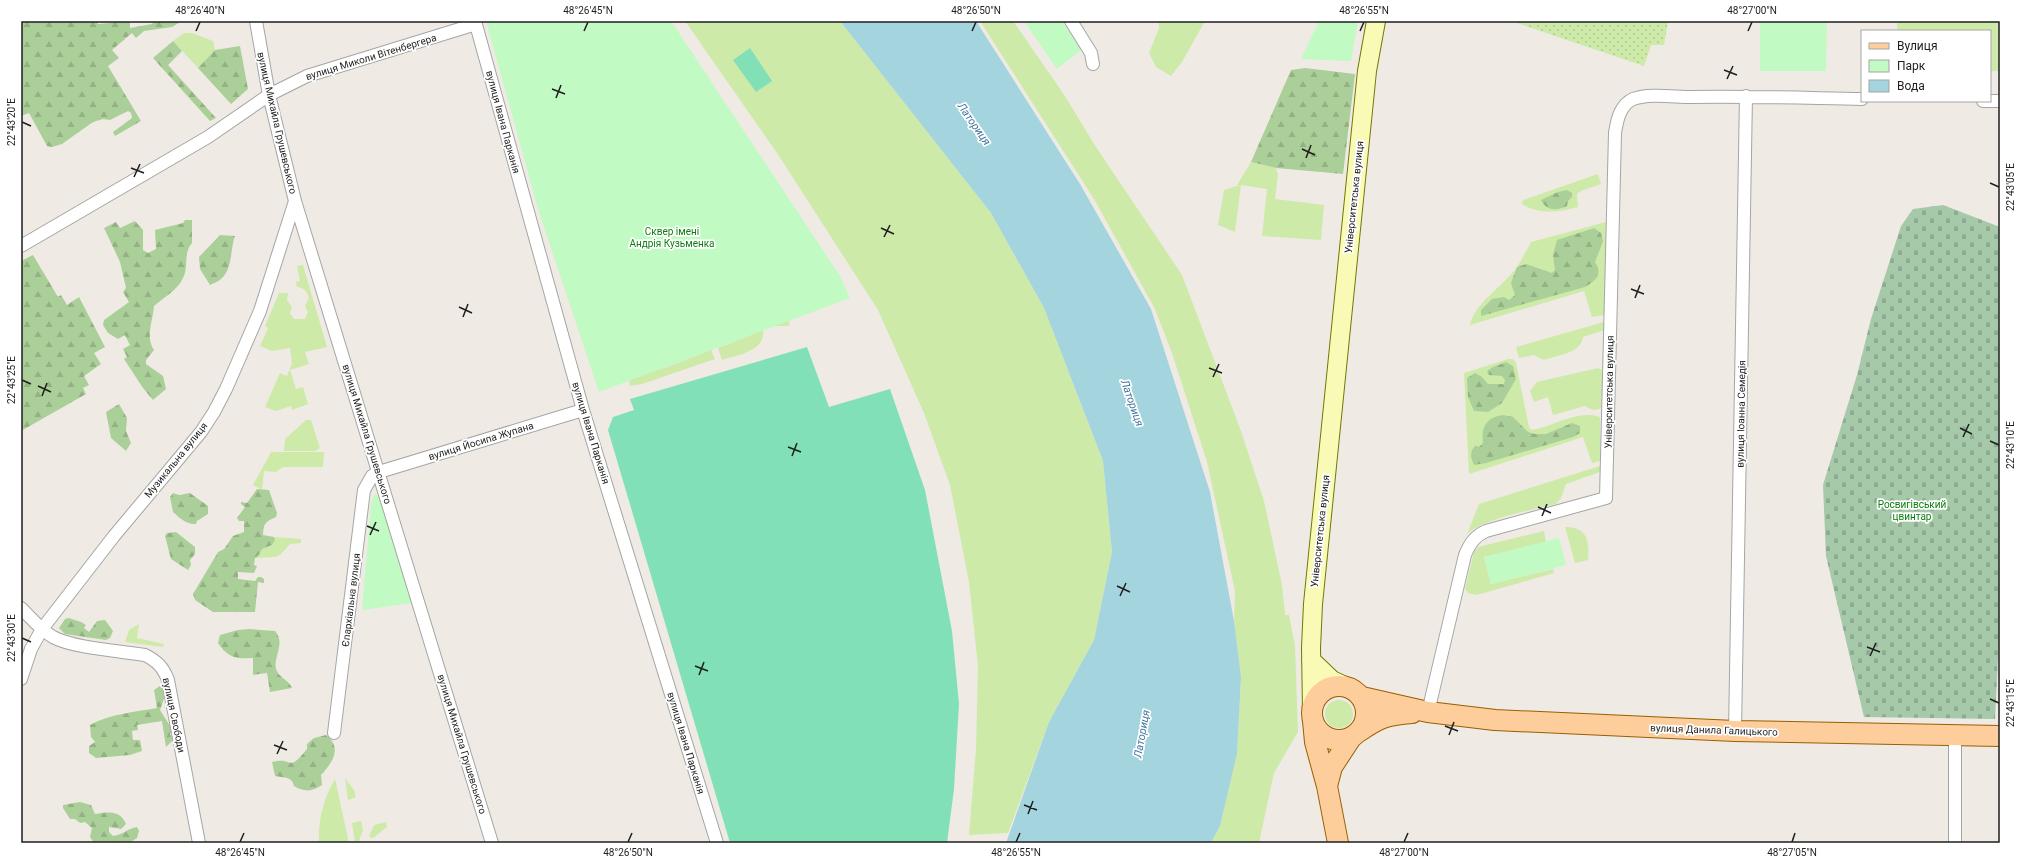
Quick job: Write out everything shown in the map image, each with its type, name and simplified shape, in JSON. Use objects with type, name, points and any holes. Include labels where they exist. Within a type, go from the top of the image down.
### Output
[{"type":"main road","name":"Університетська вулиця","points":[[1338,843],[1327,786],[1315,742],[1311,660],[1313,604],[1367,71],[1376,21]]},
{"type":"main road","points":[[1311,660],[1332,680],[1356,690],[1366,705],[1367,714],[1365,723],[1355,734],[1342,740],[1333,740],[1321,733],[1313,716],[1314,701],[1323,691],[1336,686],[1345,686]]},
{"type":"main road","name":"вулиця Данила Галицького","points":[[1362,697],[1428,712],[1502,721],[1735,731],[2000,736]]},
{"type":"main road","name":"вулиця Данила Галицького","points":[[1355,734],[1378,718],[1392,714],[1428,712]]},
{"type":"main road","name":"Університетська вулиця","points":[[1327,786],[1332,767],[1355,734]]},
{"type":"street","name":"вулиця Михайла Грушевського","points":[[256,21],[269,95],[295,201],[492,843]]},
{"type":"street","points":[[1071,21],[1091,53],[1093,64]]},
{"type":"street","name":"вулиця Миколи Вітенбергера","points":[[21,246],[208,137],[269,95],[307,76],[476,22]]},
{"type":"street","name":"вулиця Івана Парканія","points":[[476,22],[583,410],[716,843]]},
{"type":"street","name":"Університетська вулиця","points":[[1428,712],[1465,555],[1470,544],[1477,535],[1486,530],[1606,498],[1615,133],[1623,107],[1633,100],[1649,97],[1746,96],[1861,99]]},
{"type":"street","name":"вулиця Іоанна Семедія","points":[[1735,731],[1746,96]]},
{"type":"street","name":"Музикальна вулиця","points":[[21,678],[31,649],[42,629],[114,536],[201,432],[214,412],[226,389],[260,311],[295,201]]},
{"type":"street","name":"вулиця Йосипа Жупана","points":[[379,472],[583,410]]},
{"type":"street","name":"Єпархіальна вулиця","points":[[334,733],[364,490],[372,476],[379,472]]},
{"type":"street","name":"вулиця Свободи","points":[[21,608],[42,629],[54,637],[68,643],[145,655],[155,660],[163,668],[168,680],[199,843]]},
{"type":"street","points":[[1955,735],[1956,843]]},
{"type":"green space","points":[[21,21],[97,21],[98,24],[130,21],[130,28],[152,24],[154,21],[182,21],[172,27],[144,31],[136,38],[132,33],[112,50],[119,58],[108,66],[141,121],[115,136],[113,132],[132,118],[131,113],[128,111],[110,120],[103,119],[93,122],[62,144],[52,147],[47,146],[29,113],[21,116]]},
{"type":"green space","name":"Сквер імені Андрія Кузьменка","points":[[486,21],[671,21],[840,276],[850,298],[599,392],[539,212]]},
{"type":"green space","points":[[685,21],[840,21],[991,213],[1044,308],[1103,461],[1112,552],[1094,640],[1049,722],[1008,833],[969,835],[976,749],[978,666],[969,582],[950,485],[924,413],[878,310],[779,156]]},
{"type":"green space","points":[[980,21],[1013,21],[1065,96],[1094,144],[1182,275],[1241,431],[1264,501],[1282,585],[1285,615],[1289,615],[1295,646],[1298,732],[1274,773],[1259,843],[1211,843],[1220,826],[1237,754],[1241,677],[1234,621],[1235,591],[1207,462],[1172,353],[1155,309],[1094,199]]},
{"type":"green space","points":[[1024,21],[1062,21],[1081,50],[1057,69]]},
{"type":"green space","points":[[1159,21],[1205,21],[1182,62],[1171,76],[1156,67],[1149,53],[1159,28]]},
{"type":"green space","points":[[1319,21],[1358,21],[1351,61],[1301,59]]},
{"type":"green space","points":[[1511,21],[1668,21],[1664,45],[1651,45],[1644,66]]},
{"type":"green space","points":[[1760,21],[1827,21],[1826,71],[1760,71]]},
{"type":"green space","points":[[1897,21],[2000,21],[2000,71],[1991,71],[1991,30],[1897,30]]},
{"type":"green space","points":[[184,33],[192,33],[213,41],[215,50],[198,68],[173,41]]},
{"type":"green space","points":[[173,41],[182,51],[168,65],[216,118],[210,121],[153,58]]},
{"type":"green space","points":[[240,46],[248,89],[231,104],[198,68],[215,50]]},
{"type":"green space","points":[[750,48],[772,81],[756,92],[733,60]]},
{"type":"green space","points":[[1305,68],[1355,74],[1343,174],[1276,168],[1251,162],[1291,70]]},
{"type":"green space","points":[[1251,162],[1276,168],[1278,175],[1275,199],[1324,205],[1321,240],[1262,236],[1267,189],[1241,185],[1235,232],[1218,225],[1224,190],[1240,185],[1237,185]]},
{"type":"green space","points":[[1598,174],[1601,184],[1581,191],[1577,194],[1578,207],[1550,212],[1535,210],[1522,204],[1523,200]]},
{"type":"green space","points":[[1567,190],[1572,193],[1572,197],[1568,201],[1567,206],[1563,208],[1549,208],[1543,204],[1541,200],[1558,192]]},
{"type":"green space","name":"Росвигівський цвинтар","points":[[1943,205],[2000,227],[2000,355],[1998,363],[2000,364],[2000,616],[1995,719],[1864,717],[1826,556],[1823,485],[1857,375],[1871,319],[1901,226],[1913,209]]},
{"type":"green space","points":[[185,220],[192,220],[192,243],[188,251],[185,274],[177,287],[154,306],[150,329],[150,340],[154,350],[146,360],[146,364],[163,376],[166,389],[153,400],[143,388],[124,359],[127,357],[123,349],[130,345],[125,335],[118,339],[108,333],[103,325],[104,320],[129,302],[123,292],[126,288],[120,262],[104,228],[116,222],[120,228],[135,221],[143,230],[143,250],[148,253],[156,249],[155,230],[183,223]]},
{"type":"green space","points":[[1606,222],[1605,315],[1592,317],[1584,291],[1470,325],[1477,309],[1517,267],[1531,242]]},
{"type":"green space","points":[[1594,228],[1601,233],[1603,241],[1595,262],[1598,274],[1595,280],[1585,287],[1481,316],[1481,310],[1492,299],[1504,297],[1509,300],[1515,295],[1511,283],[1517,267],[1526,264],[1552,273],[1555,270],[1553,255],[1557,240]]},
{"type":"green space","points":[[220,235],[235,236],[231,259],[225,275],[220,280],[210,285],[200,269],[199,257]]},
{"type":"green space","points":[[33,255],[58,297],[61,295],[67,305],[79,297],[105,347],[94,353],[101,364],[84,376],[89,385],[83,388],[86,394],[21,431],[21,261]]},
{"type":"green space","points":[[303,265],[327,347],[305,352],[309,364],[290,370],[296,389],[303,387],[308,404],[292,410],[291,406],[276,411],[265,407],[280,373],[287,376],[292,363],[290,348],[272,351],[260,346],[268,328],[265,326],[279,293],[288,293],[287,300],[292,307],[290,313],[294,319],[305,319],[308,312],[305,306],[309,298],[305,290],[297,287],[296,282],[300,281],[297,266]]},
{"type":"green space","points":[[779,304],[790,324],[788,326],[762,326],[762,341],[757,346],[744,353],[722,360],[718,348],[751,335]]},
{"type":"green space","points":[[1604,322],[1605,330],[1583,337],[1578,347],[1568,353],[1544,360],[1534,355],[1519,358],[1516,347]]},
{"type":"green space","points":[[807,347],[829,407],[890,389],[925,490],[952,631],[959,704],[954,789],[947,843],[730,843],[608,430],[613,417],[634,410],[630,399]]},
{"type":"green space","points":[[711,350],[715,359],[642,384],[630,386],[629,375],[664,368]]},
{"type":"green space","points":[[1508,359],[1513,359],[1516,363],[1529,427],[1531,430],[1583,415],[1600,417],[1600,461],[1592,463],[1583,437],[1469,474],[1464,373]]},
{"type":"green space","points":[[1506,362],[1513,366],[1516,379],[1502,403],[1488,412],[1474,411],[1468,397],[1467,378],[1475,373],[1482,377],[1488,384],[1504,384],[1505,380],[1502,376],[1489,375],[1487,371]]},
{"type":"green space","points":[[1598,368],[1602,370],[1603,374],[1601,408],[1593,410],[1585,406],[1553,415],[1548,397],[1534,402],[1530,391],[1537,382]]},
{"type":"green space","points":[[119,404],[127,418],[126,431],[131,443],[126,451],[111,438],[106,412]]},
{"type":"green space","points":[[1503,415],[1513,417],[1528,432],[1535,434],[1546,434],[1572,423],[1580,426],[1580,433],[1573,437],[1486,463],[1474,465],[1471,453],[1475,446],[1479,447],[1483,443],[1483,432],[1486,424],[1492,418]]},
{"type":"green space","points":[[306,420],[311,420],[320,448],[315,451],[284,451],[285,439]]},
{"type":"green space","points":[[271,452],[324,452],[323,467],[283,467],[276,472],[264,471],[262,490],[253,485]]},
{"type":"green space","points":[[1600,466],[1600,472],[1566,484],[1561,498],[1556,504],[1485,523],[1467,534],[1479,504]]},
{"type":"green space","points":[[257,489],[269,490],[277,513],[276,517],[266,523],[263,535],[274,537],[275,540],[272,545],[262,549],[259,555],[255,558],[254,565],[257,566],[254,573],[238,572],[238,579],[255,581],[258,577],[261,577],[264,579],[264,583],[258,582],[255,612],[213,612],[195,600],[193,594],[218,552],[224,549],[233,536],[244,532],[244,521],[239,521],[237,518],[245,507],[241,504],[241,502],[247,503]]},
{"type":"green space","points":[[173,493],[179,495],[190,493],[208,506],[208,514],[197,521],[196,524],[183,520],[173,512],[170,497]]},
{"type":"green space","points":[[376,494],[379,497],[384,511],[412,603],[362,610],[371,505],[373,497]]},
{"type":"green space","points":[[1565,527],[1578,529],[1586,536],[1588,560],[1575,563]]},
{"type":"green space","points":[[1544,531],[1546,542],[1484,557],[1491,584],[1553,569],[1554,573],[1477,595],[1468,593],[1465,589],[1474,552],[1478,547]]},
{"type":"green space","points":[[176,532],[195,547],[195,554],[190,560],[191,565],[188,570],[171,559],[165,536],[167,533]]},
{"type":"green space","points":[[274,537],[301,539],[301,543],[290,544],[280,555],[275,557],[255,558],[259,555],[262,549],[272,545],[275,540]]},
{"type":"green space","points":[[1559,538],[1566,565],[1491,584],[1484,557]]},
{"type":"green space","points":[[69,618],[86,625],[84,628],[89,632],[97,621],[105,620],[113,631],[110,638],[106,640],[65,634],[59,628],[65,619]]},
{"type":"green space","points":[[139,624],[137,638],[164,644],[163,647],[125,642],[129,630]]},
{"type":"green space","points":[[249,629],[275,631],[279,640],[276,669],[279,675],[291,685],[292,688],[270,692],[267,673],[253,675],[253,658],[237,658],[229,655],[218,643],[220,635],[238,630]]},
{"type":"green space","points":[[160,686],[164,690],[165,696],[160,710],[172,729],[170,734],[173,740],[166,747],[162,721],[137,725],[138,730],[132,731],[133,740],[140,740],[142,751],[130,755],[96,758],[89,753],[89,746],[95,742],[91,737],[90,725],[106,718],[157,708],[154,690]]},
{"type":"green space","points":[[1339,700],[1349,704],[1353,714],[1349,724],[1339,728],[1329,724],[1325,714],[1329,704]]},
{"type":"green space","points":[[326,735],[334,745],[335,750],[329,766],[321,775],[322,785],[315,789],[305,790],[294,786],[289,779],[275,776],[272,762],[284,761],[293,763],[307,749],[307,744],[314,738]]},
{"type":"green space","points":[[345,778],[354,790],[356,797],[348,800]]},
{"type":"green space","points":[[335,779],[349,843],[319,843],[320,818],[324,802]]},
{"type":"green space","points":[[80,802],[91,805],[95,814],[113,813],[117,814],[123,819],[126,824],[121,829],[109,827],[109,832],[113,836],[137,827],[139,831],[137,838],[129,843],[94,843],[90,837],[92,828],[85,822],[80,823],[75,819],[70,819],[63,808],[63,805]]},
{"type":"green space","points":[[361,821],[363,830],[359,841],[355,843],[352,823]]},
{"type":"green space","points":[[386,822],[387,827],[373,838],[369,836],[374,825]]},
{"type":"water","name":"Латориця","points":[[840,21],[976,21],[1080,184],[1151,309],[1210,492],[1234,621],[1241,677],[1237,754],[1220,826],[1211,843],[1006,843],[1049,722],[1094,640],[1112,552],[1103,461],[1044,308],[991,213]]}]
